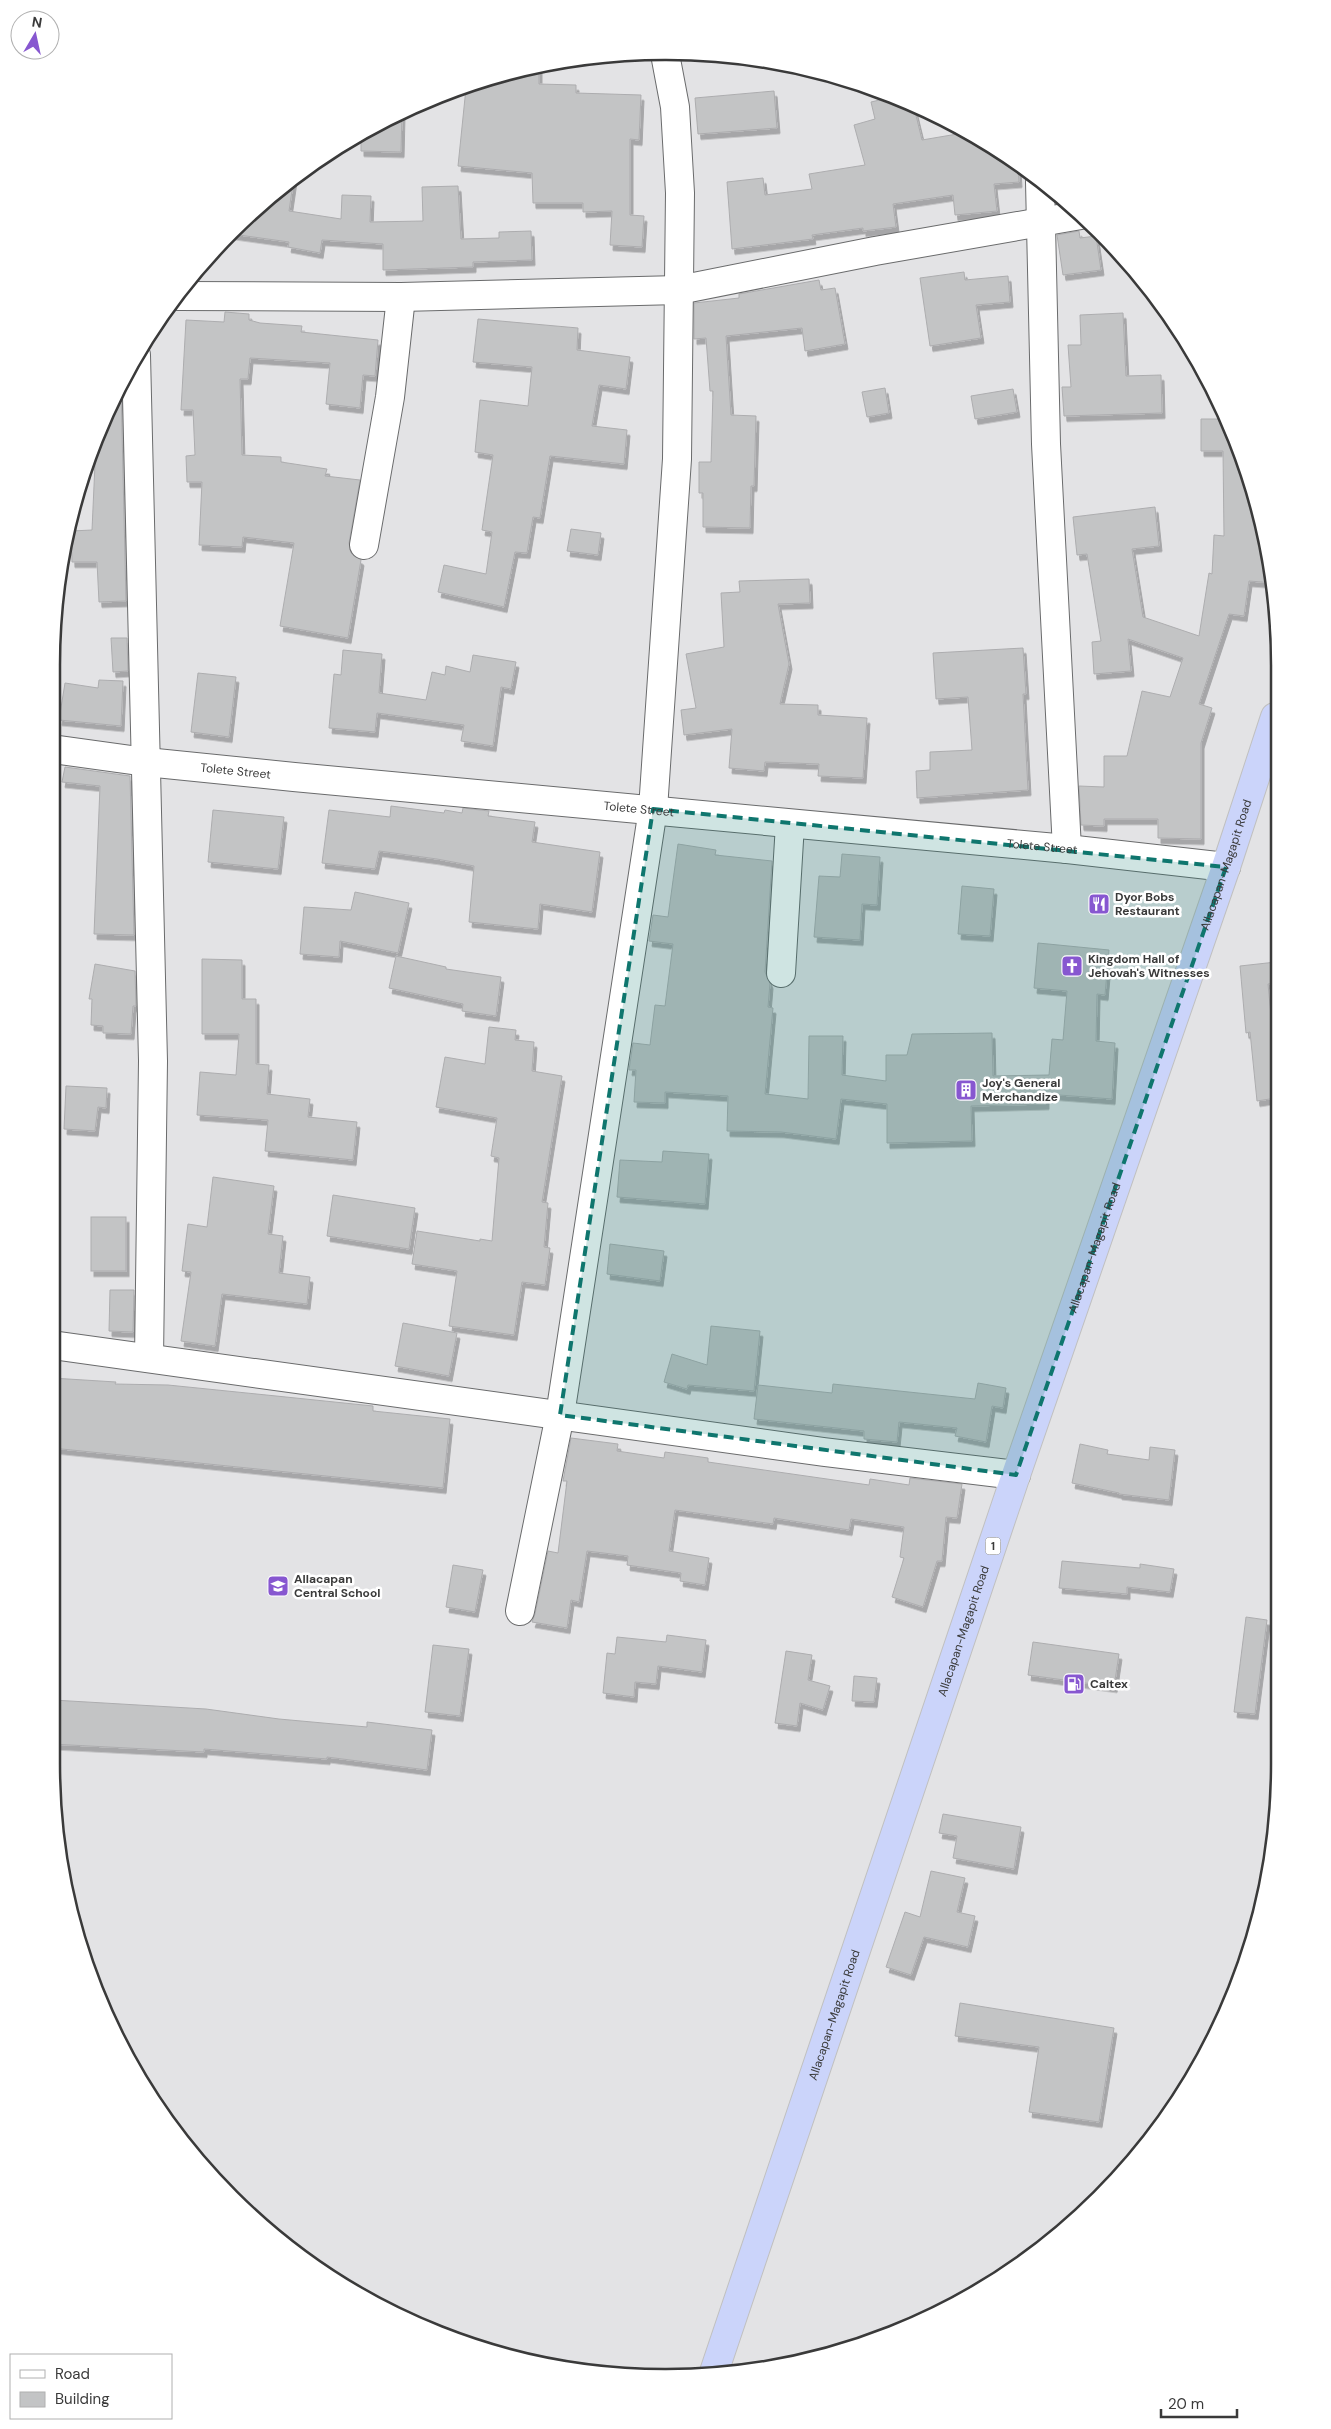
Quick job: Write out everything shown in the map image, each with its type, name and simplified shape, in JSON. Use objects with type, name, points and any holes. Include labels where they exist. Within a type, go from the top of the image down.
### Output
[{"type":"highway","name":"Allacapan-Magapit Road","points":[[716,2367],[1016,1475],[1226,867],[1271,729]]},
{"type":"street","points":[[520,1611],[560,1415],[653,809],[677,459],[679,142],[666,60]]},
{"type":"street","points":[[1040,190],[1046,444],[1067,849]]},
{"type":"street","points":[[186,296],[400,297],[678,290],[876,251],[1072,217]]},
{"type":"street","points":[[364,545],[390,397],[400,297]]},
{"type":"street","points":[[136,371],[153,1061],[150,1358]]},
{"type":"street","name":"Tolete Street","points":[[60,750],[146,762],[1067,849],[1226,867]]},
{"type":"street","points":[[781,974],[790,824]]},
{"type":"street","points":[[60,1346],[824,1452],[1016,1475]]},
{"type":"highlighted area","points":[[653,809],[1226,867],[1016,1475],[560,1415]]},
{"type":"building","points":[[539,74],[539,84],[576,85],[576,93],[641,95],[639,140],[630,139],[630,215],[644,216],[642,247],[610,245],[612,211],[583,212],[583,203],[533,203],[532,173],[458,166],[465,94]]},
{"type":"building","points":[[774,91],[777,128],[698,134],[695,98]]},
{"type":"building","points":[[880,100],[916,114],[922,140],[956,134],[1018,174],[1019,182],[994,184],[997,211],[955,215],[953,195],[893,204],[896,227],[863,231],[863,228],[812,235],[813,239],[732,249],[727,182],[763,178],[765,195],[812,189],[809,174],[865,165],[854,125],[875,119],[871,102]]},
{"type":"building","points":[[402,120],[401,152],[361,151],[361,142]]},
{"type":"building","points":[[458,186],[461,239],[499,238],[499,232],[531,231],[532,260],[473,262],[473,267],[383,270],[383,244],[322,240],[320,253],[288,247],[289,242],[239,235],[292,189],[289,211],[341,219],[342,195],[371,196],[370,222],[423,221],[422,187]]},
{"type":"building","points":[[1079,231],[1080,238],[1093,236],[1097,240],[1101,270],[1063,275],[1057,235]]},
{"type":"building","points":[[964,272],[965,280],[1008,276],[1010,302],[976,305],[981,338],[930,346],[920,278]]},
{"type":"building","points":[[819,280],[821,290],[835,288],[845,344],[805,351],[802,328],[726,336],[731,415],[756,416],[754,486],[751,486],[750,528],[703,527],[703,493],[699,493],[699,462],[711,462],[713,391],[710,391],[706,338],[694,339],[694,303],[739,298],[739,294]]},
{"type":"building","points":[[225,312],[249,314],[249,320],[260,323],[302,326],[301,332],[378,340],[375,376],[363,375],[360,408],[326,404],[330,363],[250,358],[248,379],[240,379],[242,455],[281,457],[281,462],[327,469],[325,476],[360,480],[349,543],[351,553],[361,560],[348,638],[280,626],[294,543],[243,537],[242,547],[199,545],[202,482],[187,482],[186,456],[195,455],[193,410],[181,410],[186,320],[224,322]]},
{"type":"building","points":[[1123,313],[1126,376],[1161,375],[1162,413],[1064,416],[1062,387],[1071,387],[1068,345],[1081,345],[1080,315]]},
{"type":"building","points":[[478,319],[578,328],[577,350],[630,357],[626,389],[599,385],[592,426],[627,430],[624,464],[550,456],[540,518],[533,517],[527,553],[515,552],[504,607],[438,592],[444,565],[486,574],[492,532],[482,530],[493,455],[475,452],[480,400],[528,406],[532,367],[473,362]]},
{"type":"building","points":[[885,388],[889,413],[867,417],[862,392]]},
{"type":"building","points":[[1013,389],[1017,412],[975,419],[971,396]]},
{"type":"building","points":[[121,400],[126,601],[99,602],[97,562],[72,562],[72,549],[76,531],[92,530],[95,464]]},
{"type":"building","points":[[1201,419],[1218,419],[1239,471],[1250,509],[1265,582],[1249,581],[1244,616],[1229,614],[1199,704],[1212,708],[1201,743],[1201,839],[1158,838],[1158,819],[1104,819],[1104,826],[1081,825],[1079,786],[1104,787],[1104,756],[1127,756],[1142,691],[1170,697],[1183,658],[1128,639],[1131,671],[1094,674],[1092,642],[1101,641],[1087,554],[1077,555],[1073,517],[1155,507],[1159,546],[1132,549],[1143,617],[1199,636],[1209,573],[1212,574],[1214,535],[1224,536],[1223,451],[1201,451]]},
{"type":"building","points":[[571,529],[601,533],[598,555],[567,551]]},
{"type":"building","points":[[809,579],[810,603],[778,604],[789,664],[780,704],[818,705],[818,715],[867,718],[863,778],[818,776],[819,764],[765,762],[764,771],[729,768],[732,729],[684,735],[681,710],[696,708],[686,654],[724,647],[721,593],[740,592],[739,581]]},
{"type":"building","points":[[111,638],[127,638],[128,671],[113,672]]},
{"type":"building","points":[[1023,648],[1026,694],[1023,694],[1028,790],[917,798],[916,771],[930,770],[930,752],[972,750],[968,697],[936,699],[933,653]]},
{"type":"building","points":[[343,650],[382,654],[379,693],[426,700],[432,672],[445,675],[446,666],[470,672],[473,655],[516,662],[511,689],[501,687],[493,746],[461,741],[464,725],[377,713],[375,732],[329,728],[334,674],[341,675]]},
{"type":"building","points":[[198,673],[236,677],[229,737],[191,732]]},
{"type":"building","points":[[99,680],[123,681],[121,726],[60,720],[65,683],[98,688]]},
{"type":"building","points":[[65,767],[130,776],[134,935],[94,934],[100,786],[62,782]]},
{"type":"building","points":[[391,806],[444,813],[445,810],[462,813],[463,808],[489,811],[488,816],[535,822],[532,842],[600,852],[592,912],[540,904],[538,929],[469,922],[474,866],[379,851],[375,869],[322,863],[329,810],[390,817]]},
{"type":"building","points":[[213,810],[284,817],[278,869],[208,862]]},
{"type":"building","points":[[678,844],[716,850],[715,855],[772,861],[765,972],[770,983],[768,1007],[773,1008],[765,1094],[808,1099],[809,1036],[843,1036],[842,1075],[886,1081],[886,1055],[907,1055],[912,1034],[992,1033],[993,1076],[1049,1075],[1052,1039],[1063,1040],[1067,991],[1034,988],[1038,943],[1109,950],[1105,995],[1097,994],[1096,1041],[1115,1043],[1112,1099],[1046,1094],[1046,1104],[971,1106],[972,1141],[887,1143],[887,1104],[841,1099],[836,1139],[781,1132],[727,1131],[728,1096],[665,1092],[665,1103],[634,1102],[636,1070],[629,1070],[633,1043],[650,1045],[655,1005],[665,1006],[673,944],[649,941],[653,915],[668,917]]},
{"type":"building","points":[[842,854],[880,857],[877,905],[862,904],[860,940],[814,937],[819,876],[840,877]]},
{"type":"building","points":[[962,886],[994,889],[990,936],[958,934]]},
{"type":"building","points":[[355,892],[409,903],[398,953],[340,941],[339,957],[300,954],[304,907],[351,910]]},
{"type":"building","points":[[396,956],[446,967],[446,969],[501,977],[496,1016],[462,1011],[463,1004],[389,988]]},
{"type":"building","points":[[202,959],[242,960],[242,999],[256,999],[256,1064],[269,1065],[267,1094],[310,1099],[308,1117],[357,1122],[353,1160],[265,1151],[268,1120],[197,1115],[200,1072],[236,1075],[239,1034],[202,1034]]},
{"type":"building","points":[[1271,963],[1271,984],[1268,984],[1271,1015],[1271,1099],[1257,1101],[1250,1032],[1246,1033],[1240,966]]},
{"type":"building","points":[[95,964],[135,971],[136,1006],[133,1006],[131,1034],[103,1033],[103,1026],[91,1025],[92,999],[89,999]]},
{"type":"building","points":[[489,1027],[516,1030],[515,1040],[534,1042],[532,1071],[562,1076],[542,1202],[548,1203],[544,1247],[550,1248],[545,1285],[522,1282],[514,1335],[449,1326],[457,1271],[412,1264],[417,1231],[480,1241],[480,1239],[492,1241],[499,1158],[491,1156],[497,1118],[436,1107],[445,1057],[485,1064]]},
{"type":"building","points":[[66,1086],[107,1088],[106,1108],[98,1107],[95,1131],[64,1129]]},
{"type":"building","points":[[663,1151],[709,1154],[705,1204],[617,1197],[620,1160],[662,1162]]},
{"type":"building","points":[[213,1177],[274,1186],[268,1234],[283,1236],[279,1273],[310,1277],[307,1304],[222,1294],[215,1346],[181,1341],[191,1272],[182,1271],[188,1224],[207,1227]]},
{"type":"building","points":[[333,1195],[415,1208],[409,1249],[327,1236]]},
{"type":"building","points":[[91,1217],[126,1217],[126,1271],[91,1271]]},
{"type":"building","points":[[610,1244],[664,1251],[660,1281],[607,1274]]},
{"type":"building","points":[[110,1290],[134,1290],[133,1332],[109,1331]]},
{"type":"building","points":[[403,1323],[457,1333],[449,1376],[395,1366]]},
{"type":"building","points":[[711,1326],[760,1331],[754,1391],[688,1385],[687,1389],[664,1382],[672,1354],[707,1365]]},
{"type":"building","points":[[60,1378],[116,1382],[115,1384],[168,1385],[373,1406],[373,1411],[450,1419],[443,1488],[60,1449]]},
{"type":"building","points":[[978,1383],[1006,1388],[1003,1408],[992,1406],[986,1442],[955,1436],[957,1428],[899,1422],[897,1442],[864,1439],[864,1431],[754,1419],[758,1385],[832,1393],[833,1384],[975,1399]]},
{"type":"building","points":[[571,1438],[618,1444],[617,1451],[664,1458],[665,1452],[708,1458],[708,1462],[869,1485],[870,1479],[909,1485],[910,1478],[962,1484],[957,1518],[946,1517],[942,1561],[937,1561],[923,1607],[892,1597],[904,1558],[900,1557],[904,1527],[851,1519],[849,1530],[774,1518],[773,1524],[675,1510],[669,1551],[709,1558],[705,1585],[680,1581],[681,1573],[627,1565],[628,1556],[587,1551],[579,1602],[571,1600],[567,1628],[532,1622],[548,1551],[558,1553],[567,1481],[563,1481]]},
{"type":"building","points":[[1080,1444],[1108,1450],[1107,1454],[1149,1460],[1150,1447],[1175,1450],[1169,1500],[1119,1494],[1072,1483]]},
{"type":"building","points":[[1062,1561],[1140,1568],[1140,1564],[1174,1569],[1170,1592],[1127,1587],[1127,1594],[1059,1588]]},
{"type":"building","points":[[453,1565],[483,1570],[475,1612],[446,1607]]},
{"type":"building","points":[[1246,1617],[1267,1620],[1255,1714],[1234,1712]]},
{"type":"building","points":[[667,1635],[706,1640],[702,1672],[658,1666],[656,1684],[635,1682],[634,1697],[603,1693],[607,1653],[615,1654],[617,1637],[666,1642]]},
{"type":"building","points":[[1033,1642],[1119,1654],[1114,1687],[1028,1675]]},
{"type":"building","points":[[433,1645],[469,1649],[460,1716],[425,1712]]},
{"type":"building","points":[[786,1651],[812,1655],[808,1680],[830,1686],[823,1710],[800,1703],[797,1726],[775,1723]]},
{"type":"building","points":[[854,1676],[877,1678],[874,1702],[852,1701]]},
{"type":"building","points":[[60,1700],[206,1709],[279,1719],[367,1727],[367,1722],[432,1730],[427,1770],[327,1757],[327,1759],[204,1749],[204,1752],[60,1744]]},
{"type":"building","points":[[943,1814],[1021,1827],[1014,1869],[953,1858],[957,1836],[939,1833]]},
{"type":"building","points":[[931,1871],[965,1878],[957,1912],[975,1916],[968,1947],[924,1937],[911,1975],[886,1967],[905,1912],[920,1917]]},
{"type":"building","points":[[960,2003],[1114,2028],[1099,2122],[1029,2112],[1039,2047],[955,2036]]},
{"type":"place","name":"Dyor Bobs Restaurant","points":[[1099,904]]},
{"type":"place","name":"Kingdom Hall of Jehovah's Witnesses","points":[[1072,966]]},
{"type":"place","name":"Joy's General Merchandize","points":[[966,1090]]},
{"type":"place","name":"Allacapan Central School","points":[[278,1586]]},
{"type":"place","name":"Caltex","points":[[1074,1684]]}]
